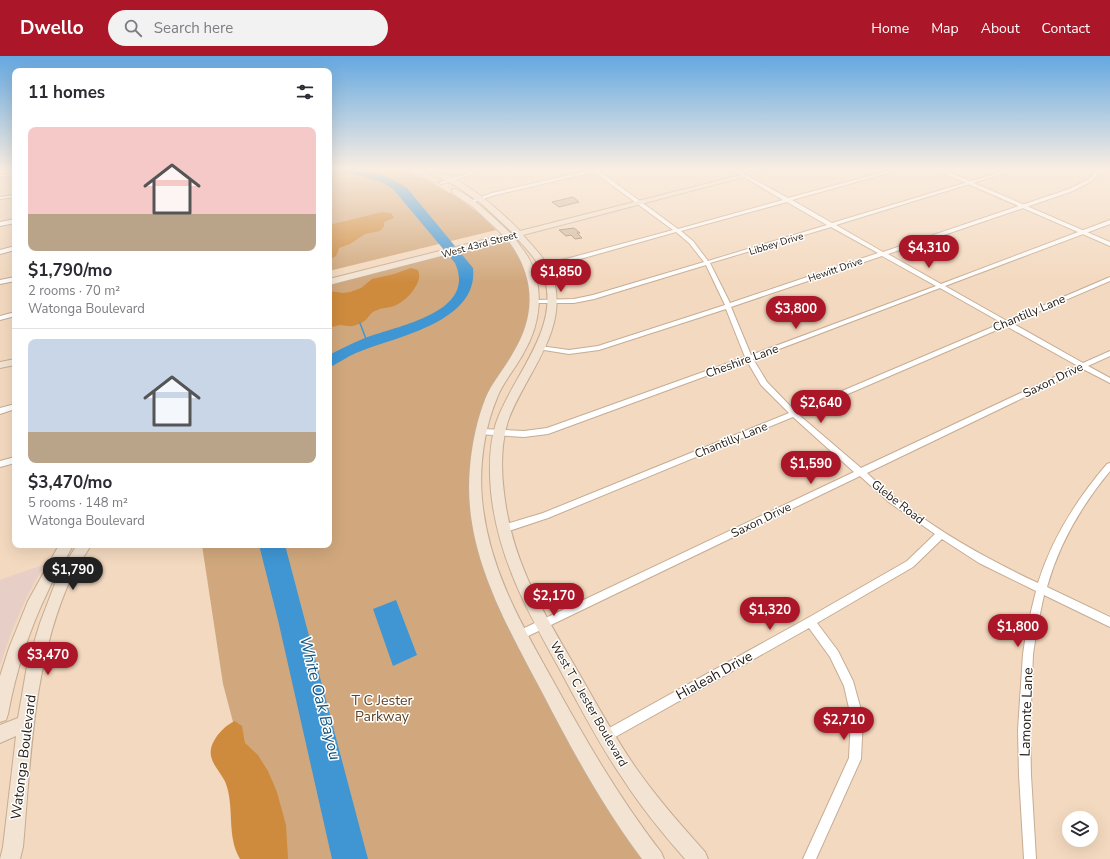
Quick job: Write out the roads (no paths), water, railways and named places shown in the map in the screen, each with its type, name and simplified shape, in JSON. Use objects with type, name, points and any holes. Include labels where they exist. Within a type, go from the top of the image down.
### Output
[{"type":"main road","name":"West T C Jester Boulevard","points":[[477,207],[511,233],[529,265],[533,278],[536,302],[522,347],[502,376],[492,398],[481,432],[477,455],[477,510],[490,569],[520,635],[577,744],[605,791],[632,831],[654,859]]},
{"type":"main road","name":"West T C Jester Boulevard","points":[[489,207],[511,233],[543,264],[550,282],[551,302],[548,321],[540,348],[514,393],[499,433],[496,462],[497,494],[503,529],[515,565],[543,624],[606,736],[630,774],[669,825],[698,859]]},
{"type":"main road","name":"West 43rd Street","points":[[332,281],[426,254],[610,207]]},
{"type":"main road","name":"West 43rd Street","points":[[332,274],[385,265]]},
{"type":"main road","points":[[0,357],[12,354]]},
{"type":"main road","points":[[0,366],[12,363]]},
{"type":"main road","name":"Watonga Boulevard","points":[[0,714],[9,672],[23,630],[46,579],[64,548]]},
{"type":"main road","name":"Watonga Boulevard","points":[[10,859],[13,847],[26,724],[35,666],[47,623],[66,573],[82,548]]},
{"type":"main road","points":[[0,734],[26,724]]},
{"type":"street","name":"Glebe Road","points":[[647,207],[679,231],[691,242],[708,264],[728,306],[749,358],[764,383],[794,414],[904,510],[982,560],[1110,622]]},
{"type":"street","points":[[543,264],[566,262],[762,207]]},
{"type":"street","points":[[801,207],[1110,381]]},
{"type":"street","name":"Libbey Drive","points":[[536,302],[584,300],[708,264],[891,207]]},
{"type":"street","name":"Hewitt Drive","points":[[540,348],[569,352],[599,348],[728,306],[1018,207]]},
{"type":"street","points":[[1025,207],[1110,244]]},
{"type":"street","points":[[0,224],[12,222]]},
{"type":"street","name":"Cheshire Lane","points":[[481,432],[524,434],[548,431],[749,358],[1110,222]]},
{"type":"street","points":[[0,252],[12,249]]},
{"type":"street","name":"Chantilly Lane","points":[[503,529],[545,516],[794,414],[1110,279]]},
{"type":"street","points":[[0,282],[12,280]]},
{"type":"street","points":[[0,318],[12,315]]},
{"type":"street","name":"Saxon Drive","points":[[520,635],[1110,353]]},
{"type":"street","points":[[0,410],[12,407]]},
{"type":"street","points":[[0,464],[12,461]]},
{"type":"street","name":"Lamonte Lane","points":[[1030,859],[1024,747],[1028,653],[1034,617],[1058,545],[1075,512],[1101,475],[1110,466]]},
{"type":"street","name":"Hialeah Drive","points":[[606,736],[810,622],[910,564],[941,534]]},
{"type":"street","points":[[809,859],[854,759],[857,717],[849,685],[834,654],[810,622]]},
{"type":"water","points":[[408,207],[423,207],[473,268],[471,287],[462,302],[448,315],[431,325],[411,334],[356,353],[332,366],[332,354],[365,338],[430,315],[445,306],[455,294],[459,280],[455,263]]},
{"type":"water","name":"White Oak Bayou","points":[[260,548],[286,548],[368,859],[332,859],[278,620]]},
{"type":"water","points":[[396,600],[417,655],[393,666],[373,609]]},
{"type":"waterway","points":[[360,323],[366,339]]},
{"type":"park label","name":"T C Jester Parkway","points":[[382,708]]}]
